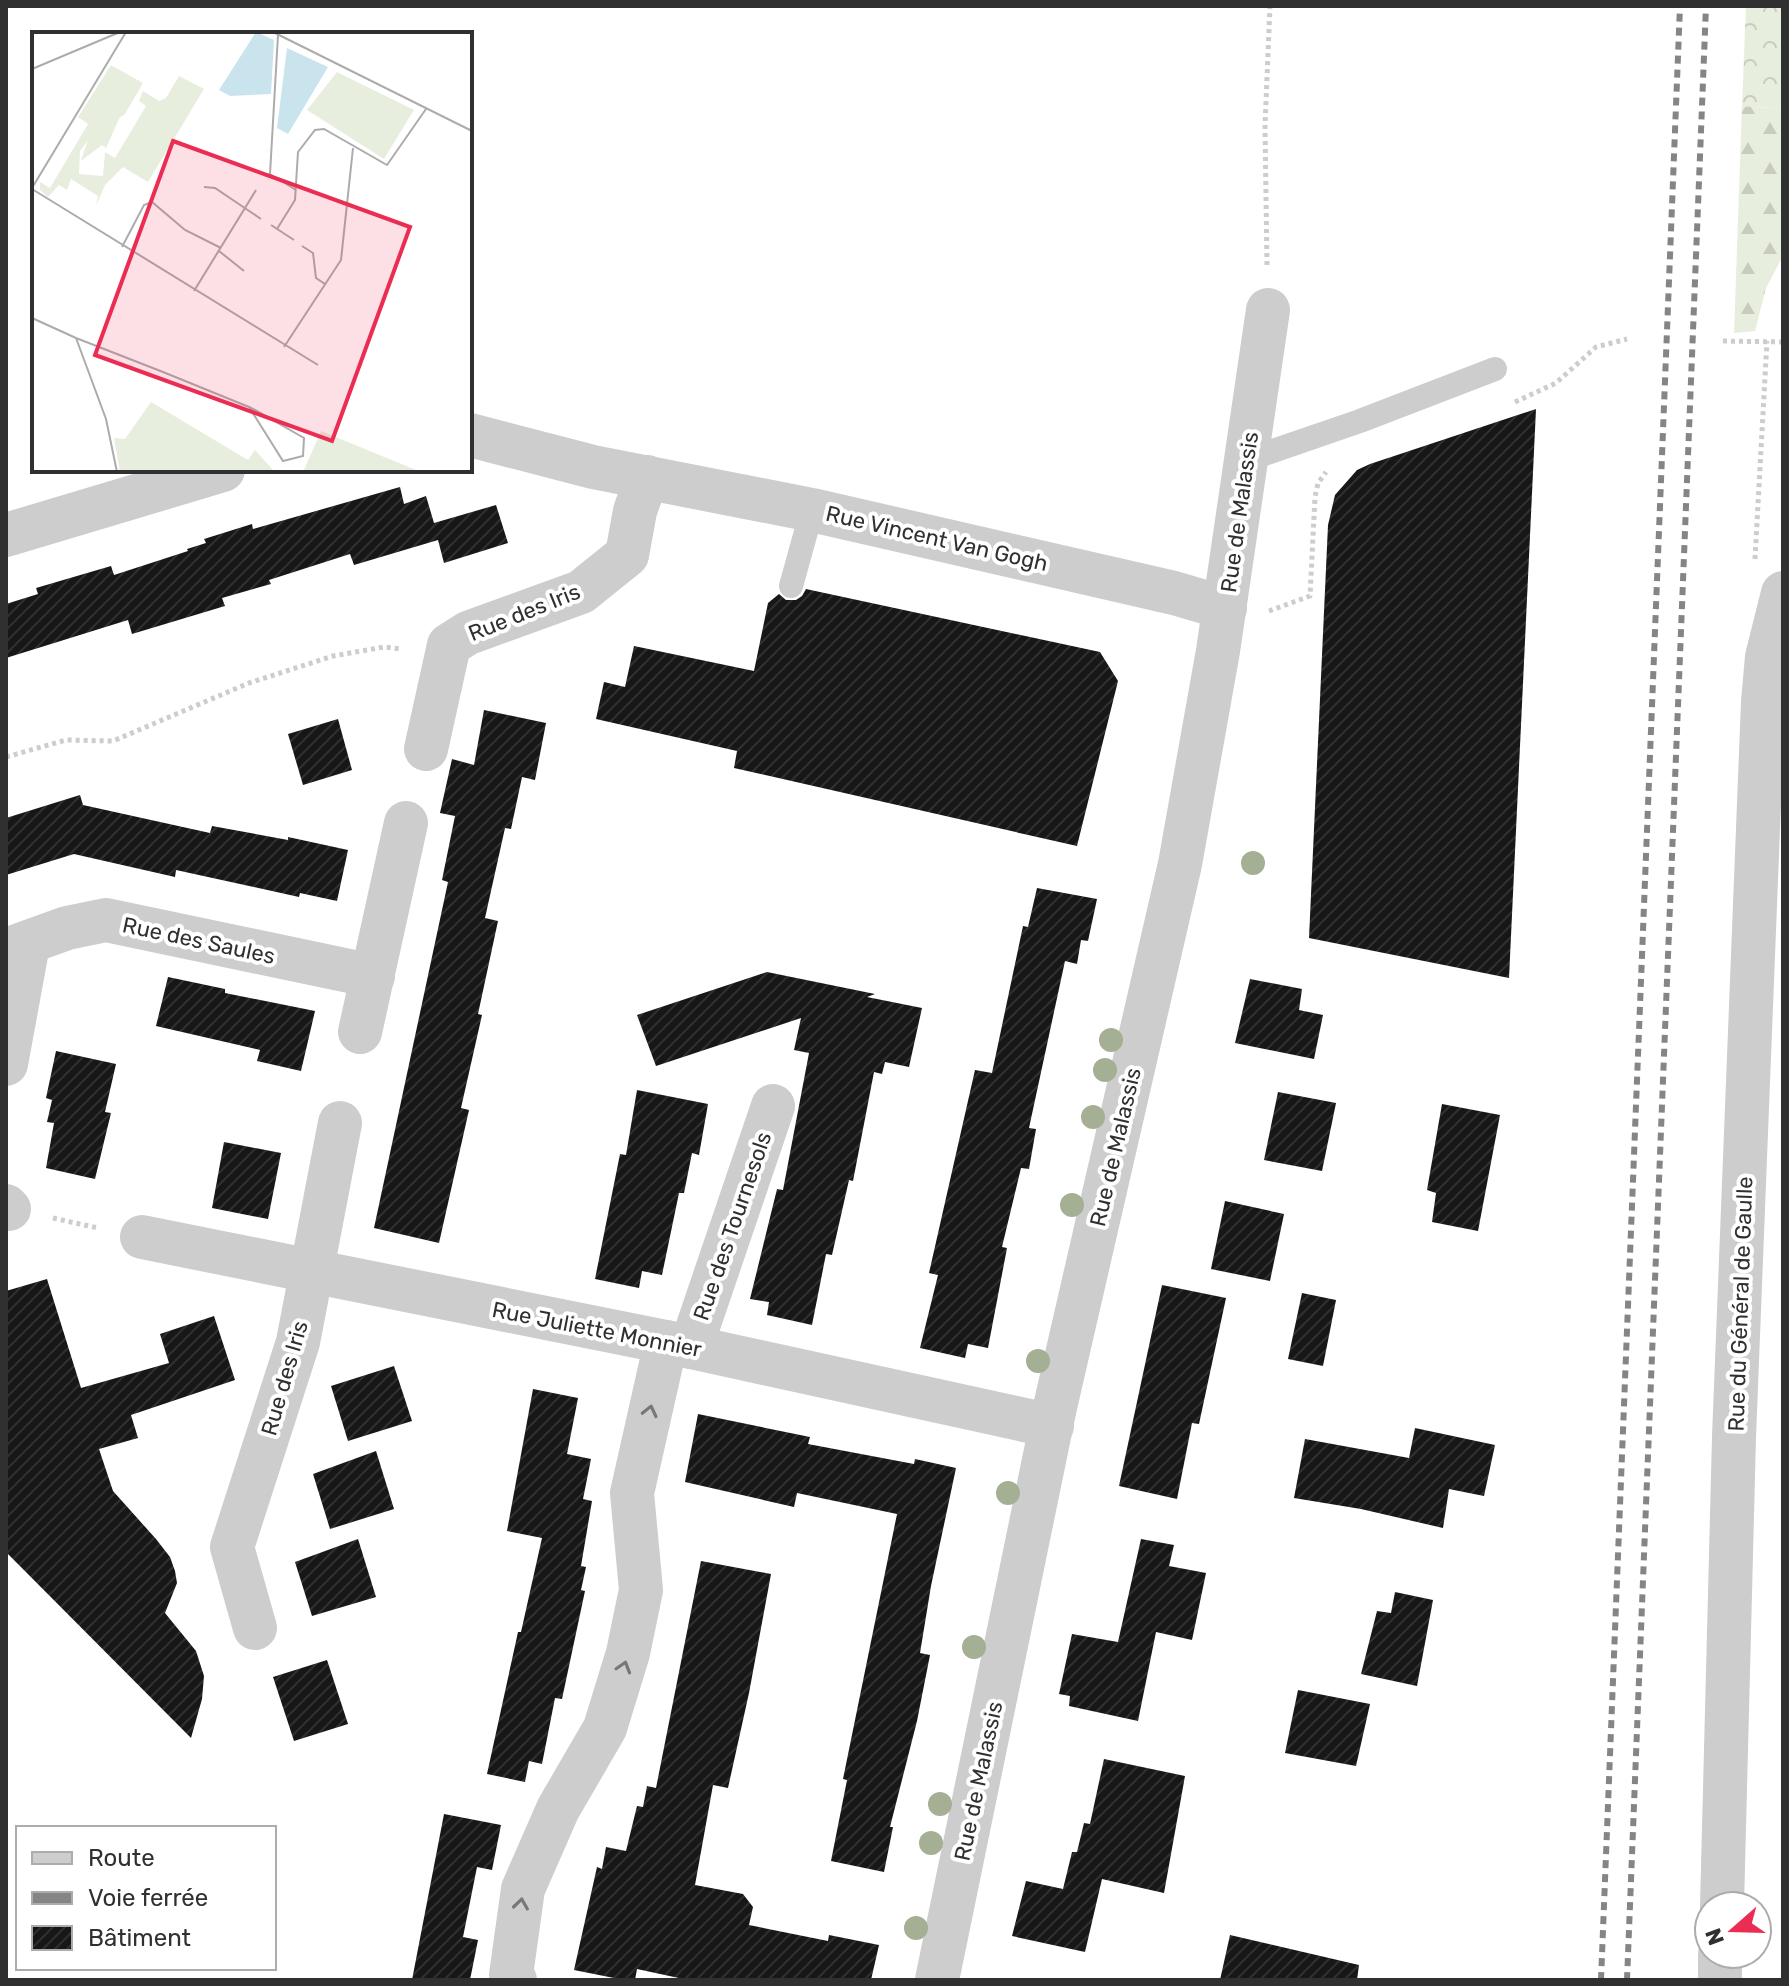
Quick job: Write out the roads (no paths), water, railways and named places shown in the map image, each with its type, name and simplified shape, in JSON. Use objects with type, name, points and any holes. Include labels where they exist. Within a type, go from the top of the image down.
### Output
[{"type":"street","name":"Rue de Malassis","points":[[937,1980],[1052,1426],[1242,611],[1247,460],[1268,310]]},
{"type":"street","points":[[472,436],[593,467],[647,477]]},
{"type":"street","points":[[6,535],[216,472]]},
{"type":"street","name":"Rue Vincent Van Gogh","points":[[647,477],[812,510],[1242,611]]},
{"type":"street","name":"Rue des Iris","points":[[426,749],[449,645],[468,633],[581,592],[627,555],[635,511],[647,477]]},
{"type":"street","name":"Rue du Général de Gaulle","points":[[1722,1890],[1734,1437],[1773,690],[1767,657],[1769,582]]},
{"type":"street","points":[[360,1032],[406,823]]},
{"type":"street","name":"Rue des Saules","points":[[6,1064],[17,947],[67,928],[106,920],[373,976]]},
{"type":"street","name":"Rue des Tournesols","points":[[515,1980],[511,1975],[523,1889],[558,1809],[605,1728],[628,1653],[641,1590],[632,1493],[679,1345],[773,1106]]},
{"type":"street","name":"Rue des Iris","points":[[255,1628],[232,1547],[298,1342],[340,1123]]},
{"type":"street","name":"Rue Juliette Monnier","points":[[142,1237],[679,1345],[1052,1426]]},
{"type":"lane","points":[[1247,460],[1495,369]]},
{"type":"lane","points":[[791,586],[812,510]]},
{"type":"railway","points":[[1601,1980],[1680,6]]},
{"type":"railway","points":[[1627,1980],[1706,6]]}]
